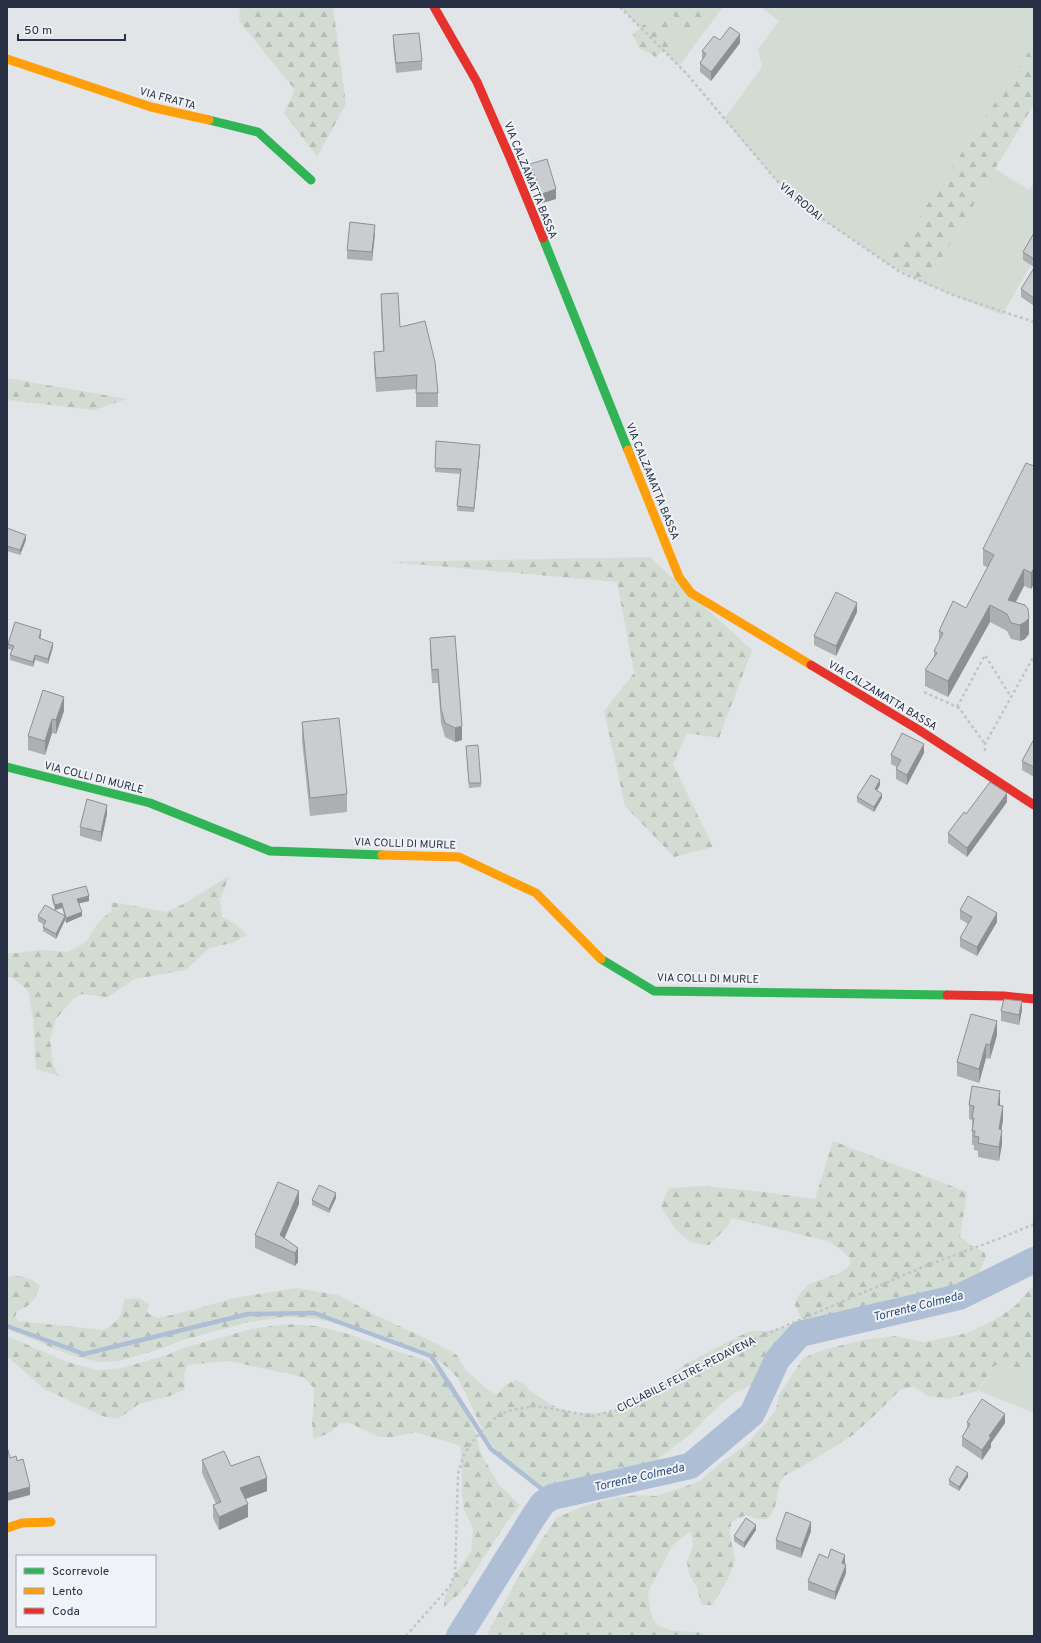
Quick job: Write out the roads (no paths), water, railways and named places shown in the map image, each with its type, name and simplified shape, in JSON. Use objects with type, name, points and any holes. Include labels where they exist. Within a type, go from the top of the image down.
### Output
[{"type":"street","name":"VIA CALZAMATTA BASSA","points":[[434,7],[477,82],[508,152],[679,577],[691,593],[710,606],[919,730],[1034,805]]},
{"type":"street","name":"VIA FRATTA","points":[[7,59],[151,107],[258,132],[311,180]]},
{"type":"street","name":"VIA COLLI DI MURLE","points":[[7,767],[150,804],[270,851],[459,857],[536,893],[601,959],[654,991],[885,993],[1004,996],[1034,999]]},
{"type":"street","points":[[7,1528],[22,1523],[51,1522]]},
{"type":"waterway","name":"Torrente Colmeda","points":[[459,1636],[543,1503],[552,1497],[690,1466],[752,1414],[777,1360],[800,1334],[959,1297],[1034,1260]]},
{"type":"waterway","points":[[7,1326],[84,1354],[248,1314],[314,1313],[431,1356],[491,1449],[552,1497]]}]
